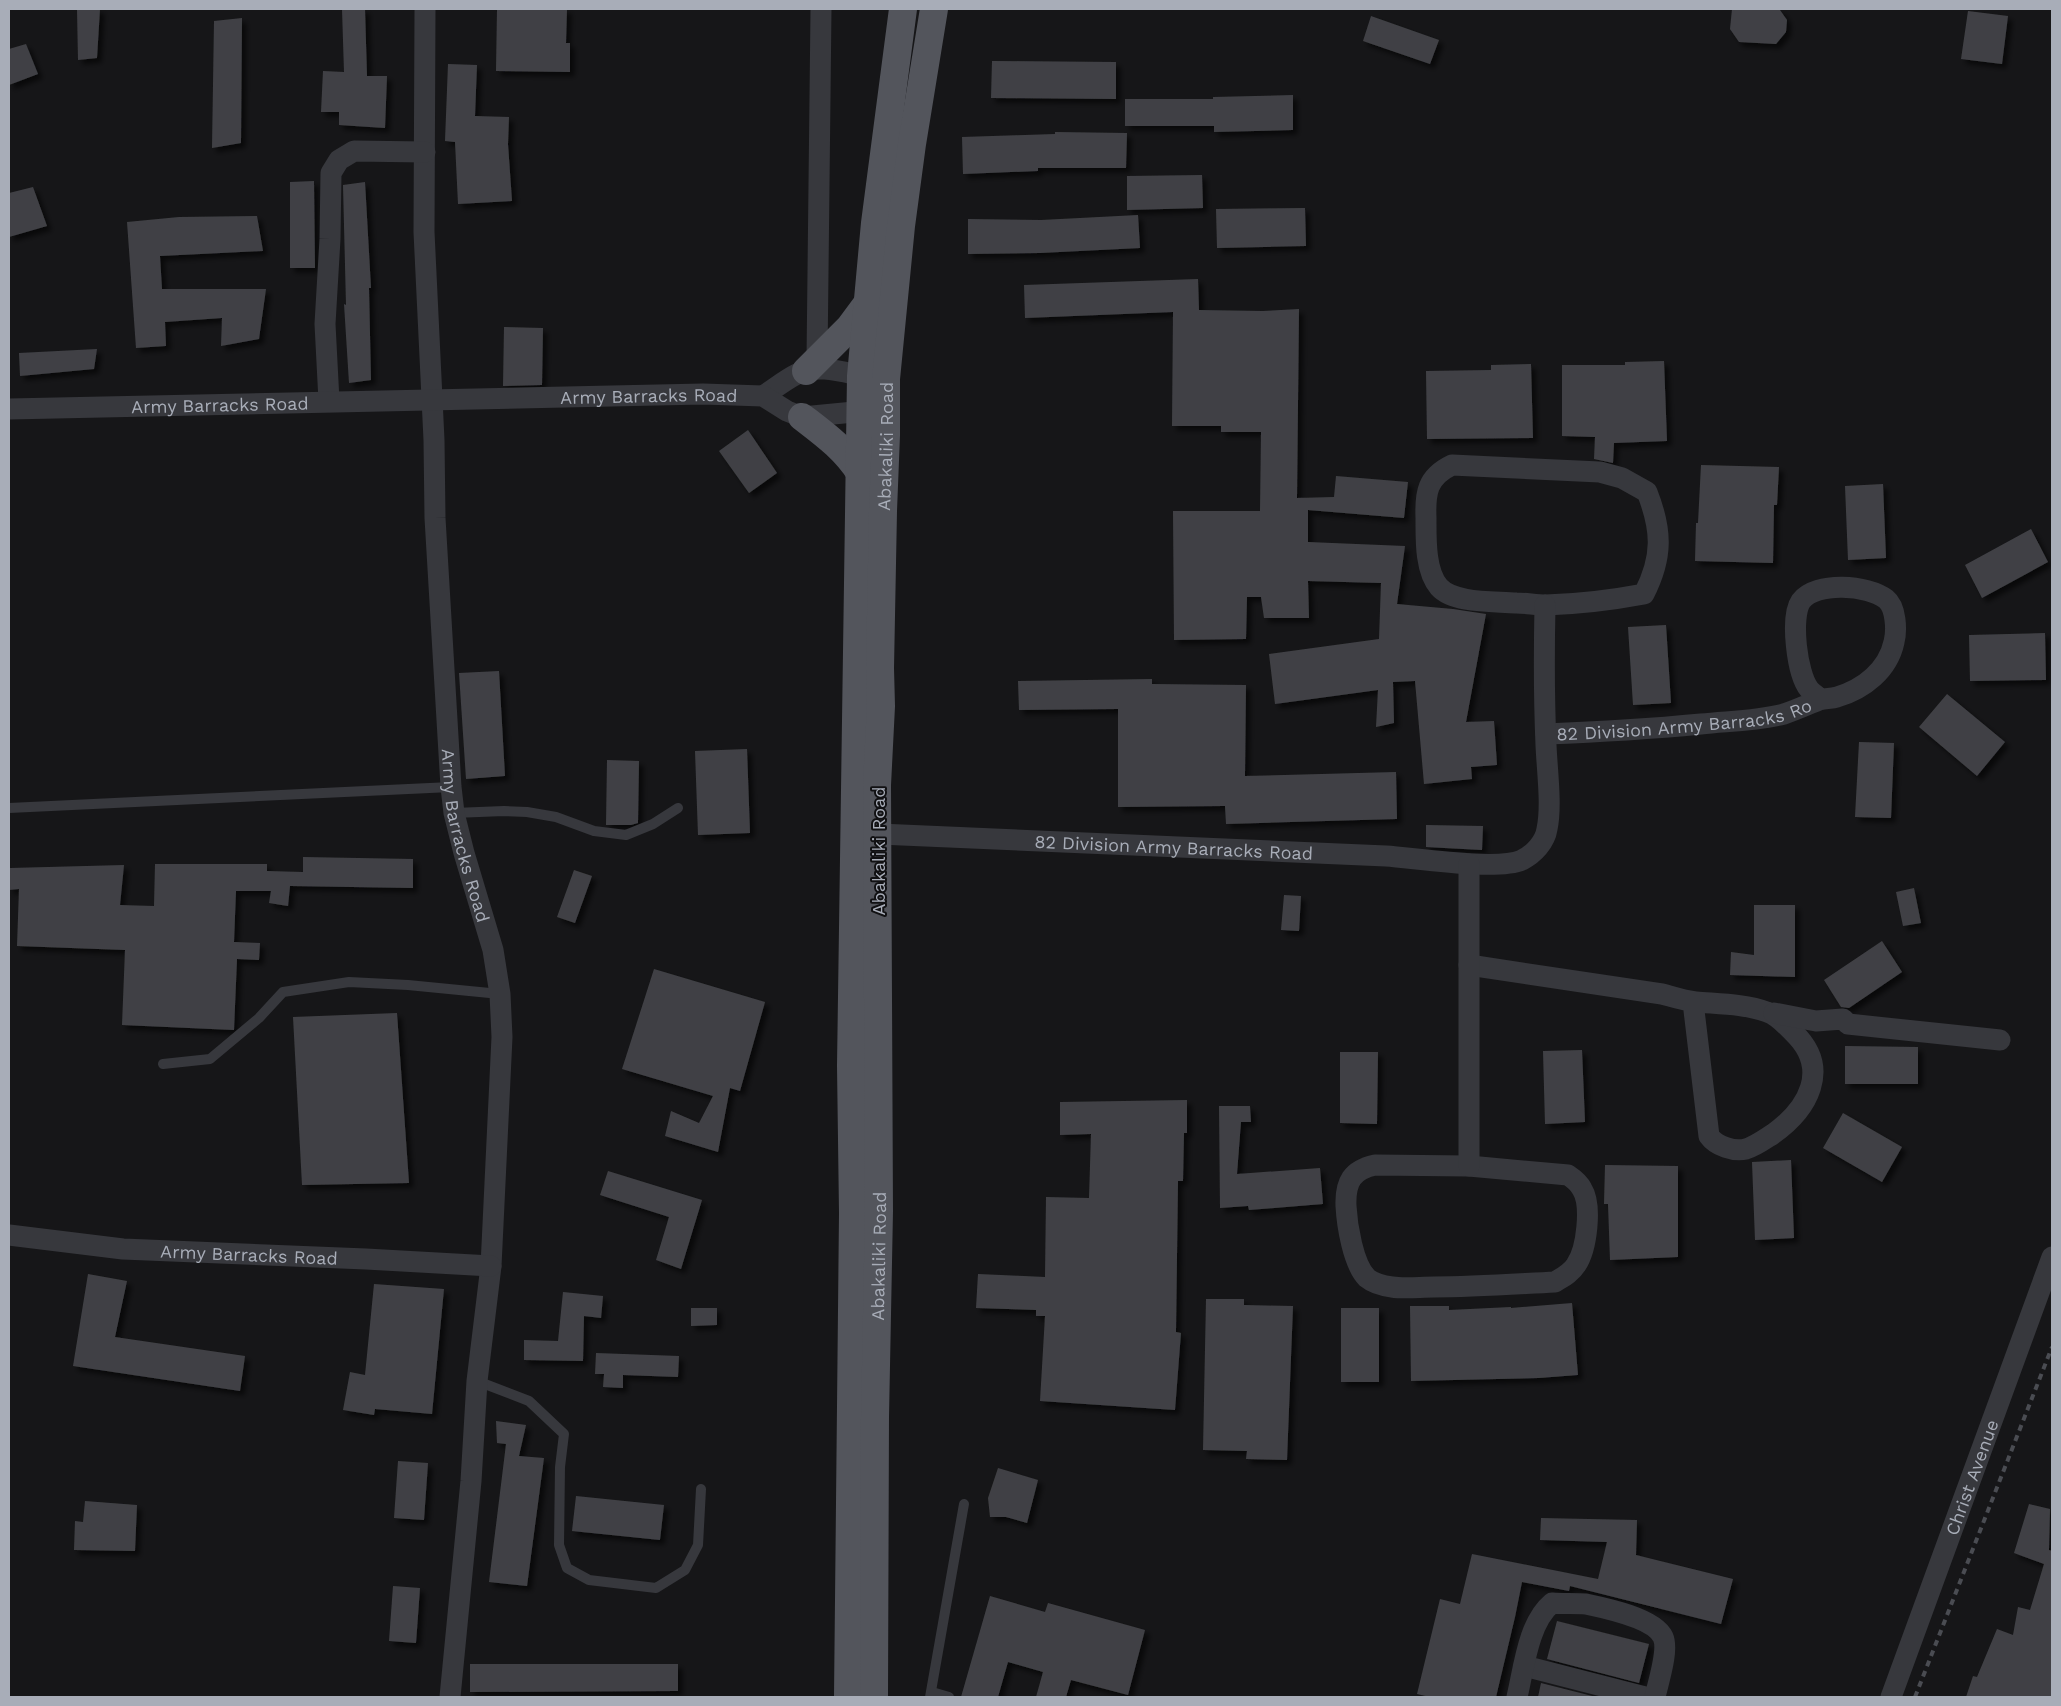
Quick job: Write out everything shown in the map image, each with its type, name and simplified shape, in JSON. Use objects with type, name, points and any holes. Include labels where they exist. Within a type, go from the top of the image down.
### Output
[{"type":"main road","name":"Abakaliki Road","points":[[848,1697],[853,1213],[851,1066],[860,473],[873,410],[869,301],[876,213],[903,9]]},
{"type":"main road","name":"Abakaliki Road","points":[[873,377],[902,217],[934,9]]},
{"type":"main road","points":[[811,366],[848,328],[869,301]]},
{"type":"main road","name":"Abakaliki Road","points":[[873,410],[886,435],[878,785],[879,1211],[875,1418],[874,1697]]},
{"type":"main road","points":[[802,417],[844,451],[860,473]]},
{"type":"street","name":"Army Barracks Road","points":[[425,9],[424,232],[435,518],[451,788],[454,813],[492,950],[500,994],[502,1038],[491,1266],[477,1381],[471,1481],[450,1697]]},
{"type":"street","points":[[811,366],[822,9]]},
{"type":"street","points":[[329,401],[325,324],[332,173],[339,160],[354,151],[425,152]]},
{"type":"street","points":[[763,396],[811,366],[873,377]]},
{"type":"street","name":"Army Barracks Road","points":[[9,409],[703,394],[763,396],[787,411],[802,417]]},
{"type":"street","points":[[802,417],[873,410]]},
{"type":"street","points":[[1452,465],[1600,472],[1622,478],[1647,492],[1655,512],[1659,546],[1654,574],[1644,594],[1612,600],[1545,605],[1478,601],[1452,595],[1441,590],[1434,581],[1428,562],[1426,502],[1430,482],[1439,471],[1452,465]]},
{"type":"street","name":"82 Division Army Barracks Ro","points":[[1546,734],[1641,730],[1760,719],[1806,707],[1821,699],[1834,698],[1862,686],[1881,671],[1889,656],[1896,632],[1894,612],[1888,600],[1871,590],[1853,586],[1819,590],[1806,596],[1800,603],[1796,616],[1799,660],[1809,690],[1821,699]]},
{"type":"street","name":"82 Division Army Barracks Road","points":[[879,834],[1386,856],[1469,864],[1508,863],[1521,860],[1532,854],[1541,844],[1547,829],[1545,605]]},
{"type":"street","points":[[1469,864],[1469,1166]]},
{"type":"street","points":[[1469,965],[1662,994],[1693,1002],[1750,1008],[1816,1021],[1843,1019],[1848,1024],[2000,1040]]},
{"type":"street","points":[[1693,1002],[1709,1136],[1713,1142],[1737,1149],[1746,1149],[1762,1141],[1792,1118],[1803,1106],[1813,1082],[1814,1070],[1810,1054],[1804,1044],[1788,1027],[1769,1012]]},
{"type":"street","points":[[1375,1164],[1469,1166],[1568,1175],[1575,1180],[1583,1190],[1586,1203],[1585,1243],[1576,1266],[1566,1276],[1555,1282],[1461,1287],[1392,1287],[1376,1283],[1368,1278],[1355,1256],[1347,1216],[1347,1187],[1352,1178],[1364,1167],[1375,1164]]},
{"type":"street","name":"Army Barracks Road","points":[[9,1235],[123,1249],[491,1266]]},
{"type":"street","name":"Christ Avenue","points":[[1891,1697],[2052,1257]]},
{"type":"street","points":[[1517,1697],[1534,1627],[1542,1611],[1552,1603],[1586,1604],[1634,1617],[1657,1629],[1663,1638],[1664,1649],[1655,1697]]},
{"type":"street","points":[[1524,1666],[1645,1697]]},
{"type":"lane","points":[[9,808],[451,788]]},
{"type":"lane","points":[[454,813],[504,810],[527,812],[556,818],[594,831],[626,835],[653,824],[678,808]]},
{"type":"lane","points":[[163,1064],[210,1059],[259,1018],[283,992],[349,982],[408,985],[500,994]]},
{"type":"lane","points":[[477,1381],[529,1401],[564,1434],[560,1467],[559,1545],[567,1568],[589,1580],[656,1588],[685,1570],[698,1545],[701,1489]]},
{"type":"lane","points":[[949,1697],[931,1695],[964,1504]]},
{"type":"building","points":[[77,9],[100,9],[97,58],[78,60]]},
{"type":"building","points":[[342,9],[365,9],[367,76],[387,76],[385,128],[339,125],[339,112],[321,112],[323,71],[344,72]]},
{"type":"building","points":[[497,9],[567,9],[566,43],[570,43],[570,72],[496,71]]},
{"type":"building","points":[[1732,9],[1780,10],[1787,20],[1786,32],[1776,44],[1739,42],[1730,29]]},
{"type":"building","points":[[1968,11],[2008,16],[2002,64],[1961,59]]},
{"type":"building","points":[[1371,16],[1439,40],[1430,64],[1363,41]]},
{"type":"building","points":[[242,18],[241,143],[212,148],[214,21]]},
{"type":"building","points":[[26,44],[38,74],[9,85],[9,49]]},
{"type":"building","points":[[992,61],[1116,62],[1116,99],[991,98]]},
{"type":"building","points":[[448,64],[477,65],[475,116],[509,117],[508,144],[512,201],[458,204],[455,142],[445,141]]},
{"type":"building","points":[[1293,95],[1293,130],[1214,132],[1214,126],[1125,126],[1125,99],[1213,99],[1213,97]]},
{"type":"building","points":[[1055,132],[1127,133],[1126,168],[1038,168],[1038,171],[963,174],[962,137],[1055,134]]},
{"type":"building","points":[[1202,175],[1203,208],[1127,210],[1127,176]]},
{"type":"building","points":[[314,181],[315,268],[290,268],[290,182]]},
{"type":"building","points":[[365,182],[371,288],[369,288],[371,380],[349,383],[344,304],[346,305],[343,185]]},
{"type":"building","points":[[33,187],[47,226],[9,237],[9,193]]},
{"type":"building","points":[[1305,208],[1306,246],[1217,248],[1216,209]]},
{"type":"building","points":[[1138,215],[1140,248],[1040,253],[968,254],[968,219],[1041,220]]},
{"type":"building","points":[[257,216],[263,251],[160,256],[162,289],[266,289],[259,339],[221,346],[222,318],[165,322],[166,346],[136,348],[127,222],[179,217]]},
{"type":"building","points":[[1198,279],[1199,310],[1263,311],[1299,309],[1297,498],[1334,497],[1336,476],[1408,482],[1404,518],[1308,510],[1308,542],[1405,546],[1397,604],[1486,614],[1466,722],[1494,721],[1497,765],[1471,767],[1472,779],[1424,784],[1415,681],[1393,682],[1394,723],[1376,727],[1378,690],[1275,704],[1269,654],[1379,639],[1381,583],[1308,581],[1309,618],[1264,618],[1261,597],[1247,597],[1246,639],[1174,640],[1173,511],[1260,511],[1261,432],[1221,432],[1221,426],[1172,426],[1173,312],[1025,318],[1024,285]]},
{"type":"building","points":[[504,327],[543,328],[542,385],[503,386]]},
{"type":"building","points":[[97,349],[94,369],[20,376],[19,353]]},
{"type":"building","points":[[1664,361],[1667,441],[1614,443],[1613,463],[1594,459],[1595,437],[1562,436],[1562,365],[1625,365],[1625,362]]},
{"type":"building","points":[[1531,364],[1533,438],[1427,439],[1426,371],[1491,370],[1491,365]]},
{"type":"building","points":[[748,430],[777,473],[749,493],[719,451]]},
{"type":"building","points":[[1701,465],[1779,467],[1777,505],[1774,505],[1773,563],[1695,561]]},
{"type":"building","points":[[1883,484],[1886,558],[1848,560],[1845,486]]},
{"type":"building","points":[[2031,529],[2048,562],[1982,598],[1965,565]]},
{"type":"building","points":[[1666,625],[1671,703],[1633,705],[1628,627]]},
{"type":"building","points":[[2045,633],[2046,680],[1970,681],[1969,635]]},
{"type":"building","points":[[499,671],[505,776],[466,779],[459,673]]},
{"type":"building","points":[[1152,679],[1152,684],[1246,685],[1245,776],[1396,772],[1397,819],[1226,824],[1225,806],[1118,807],[1118,709],[1019,710],[1018,681]]},
{"type":"building","points":[[1947,694],[2005,742],[1977,776],[1919,727]]},
{"type":"building","points":[[1859,742],[1894,743],[1891,818],[1855,817]]},
{"type":"building","points":[[747,749],[750,833],[698,835],[695,751]]},
{"type":"building","points":[[607,760],[639,761],[638,823],[631,825],[606,825]]},
{"type":"building","points":[[1426,825],[1483,826],[1482,850],[1426,847]]},
{"type":"building","points":[[303,857],[413,859],[413,888],[290,886],[288,906],[269,903],[271,891],[236,891],[234,942],[260,943],[259,960],[237,959],[234,1030],[122,1025],[125,950],[17,946],[19,889],[9,890],[10,868],[124,865],[120,905],[154,906],[155,864],[267,864],[267,871],[303,872]]},
{"type":"building","points":[[574,870],[592,876],[575,923],[557,917]]},
{"type":"building","points":[[1914,888],[1921,923],[1903,926],[1896,892]]},
{"type":"building","points":[[1284,895],[1301,896],[1299,931],[1281,930]]},
{"type":"building","points":[[1754,905],[1795,905],[1795,977],[1730,975],[1731,952],[1754,955]]},
{"type":"building","points":[[1882,941],[1902,972],[1849,1008],[1841,1007],[1824,980]]},
{"type":"building","points":[[654,969],[765,1002],[740,1091],[730,1088],[718,1152],[665,1136],[671,1111],[699,1123],[713,1096],[622,1069]]},
{"type":"building","points":[[397,1013],[409,1183],[302,1185],[293,1017]]},
{"type":"building","points":[[1845,1046],[1918,1047],[1918,1084],[1845,1084]]},
{"type":"building","points":[[1582,1050],[1585,1122],[1545,1124],[1543,1051]]},
{"type":"building","points":[[1340,1052],[1378,1052],[1377,1124],[1340,1123]]},
{"type":"building","points":[[1187,1100],[1187,1133],[1184,1133],[1183,1181],[1178,1181],[1176,1332],[1181,1333],[1175,1410],[1040,1401],[1045,1316],[1036,1316],[1036,1310],[976,1308],[978,1274],[1045,1277],[1046,1197],[1089,1198],[1091,1134],[1060,1135],[1060,1102]]},
{"type":"building","points":[[1219,1106],[1250,1106],[1251,1122],[1241,1122],[1237,1174],[1320,1168],[1323,1204],[1249,1210],[1248,1206],[1220,1208]]},
{"type":"building","points":[[1843,1113],[1902,1147],[1882,1182],[1823,1148]]},
{"type":"building","points":[[1791,1160],[1794,1238],[1755,1240],[1752,1162]]},
{"type":"building","points":[[1605,1165],[1678,1166],[1678,1257],[1610,1260],[1608,1204],[1604,1204]]},
{"type":"building","points":[[608,1171],[702,1200],[681,1269],[656,1260],[669,1217],[600,1195]]},
{"type":"building","points":[[88,1274],[127,1281],[115,1337],[245,1356],[240,1391],[73,1366]]},
{"type":"building","points":[[374,1284],[444,1289],[432,1414],[375,1409],[374,1415],[343,1410],[350,1372],[365,1375]]},
{"type":"building","points":[[563,1292],[603,1296],[601,1318],[584,1316],[583,1361],[524,1360],[524,1340],[558,1341]]},
{"type":"building","points":[[1206,1299],[1244,1299],[1244,1305],[1293,1306],[1287,1460],[1246,1459],[1247,1451],[1203,1450]]},
{"type":"building","points":[[1572,1303],[1578,1375],[1539,1378],[1411,1381],[1410,1306],[1449,1306],[1449,1310],[1511,1308]]},
{"type":"building","points":[[691,1308],[717,1308],[717,1325],[691,1326]]},
{"type":"building","points":[[1341,1308],[1379,1308],[1379,1382],[1341,1382]]},
{"type":"building","points":[[596,1353],[679,1356],[678,1377],[623,1375],[623,1388],[603,1387],[604,1374],[595,1374]]},
{"type":"building","points":[[496,1421],[526,1425],[519,1456],[544,1458],[527,1586],[489,1582],[506,1444],[497,1443]]},
{"type":"building","points":[[398,1461],[428,1463],[424,1520],[394,1518]]},
{"type":"building","points":[[998,1468],[1038,1480],[1027,1523],[1006,1517],[990,1517],[988,1498]]},
{"type":"building","points":[[576,1496],[664,1505],[660,1540],[572,1531]]},
{"type":"building","points":[[85,1501],[137,1505],[135,1551],[74,1550],[75,1521],[83,1522]]},
{"type":"building","points":[[2029,1504],[2050,1509],[2049,1550],[2052,1551],[2052,1697],[1966,1697],[1973,1676],[1977,1677],[1997,1629],[2013,1635],[2018,1607],[2030,1610],[2044,1564],[2014,1553]]},
{"type":"building","points":[[1541,1518],[1637,1520],[1636,1555],[1733,1579],[1721,1624],[1570,1586],[1569,1591],[1522,1582],[1496,1697],[1430,1697],[1417,1694],[1440,1599],[1460,1604],[1472,1554],[1598,1579],[1607,1542],[1540,1540]]},
{"type":"building","points":[[393,1586],[420,1588],[416,1643],[389,1641]]},
{"type":"building","points":[[990,1596],[1045,1612],[1048,1603],[1145,1630],[1128,1695],[1071,1680],[1066,1697],[1036,1697],[1043,1672],[1008,1662],[998,1697],[961,1697]]},
{"type":"building","points":[[1557,1621],[1649,1644],[1639,1683],[1547,1659]]},
{"type":"building","points":[[470,1664],[678,1664],[678,1691],[470,1692]]},
{"type":"building","points":[[1541,1683],[1596,1697],[1538,1697]]},
{"type":"railway","points":[[1915,1697],[2052,1347]]}]
